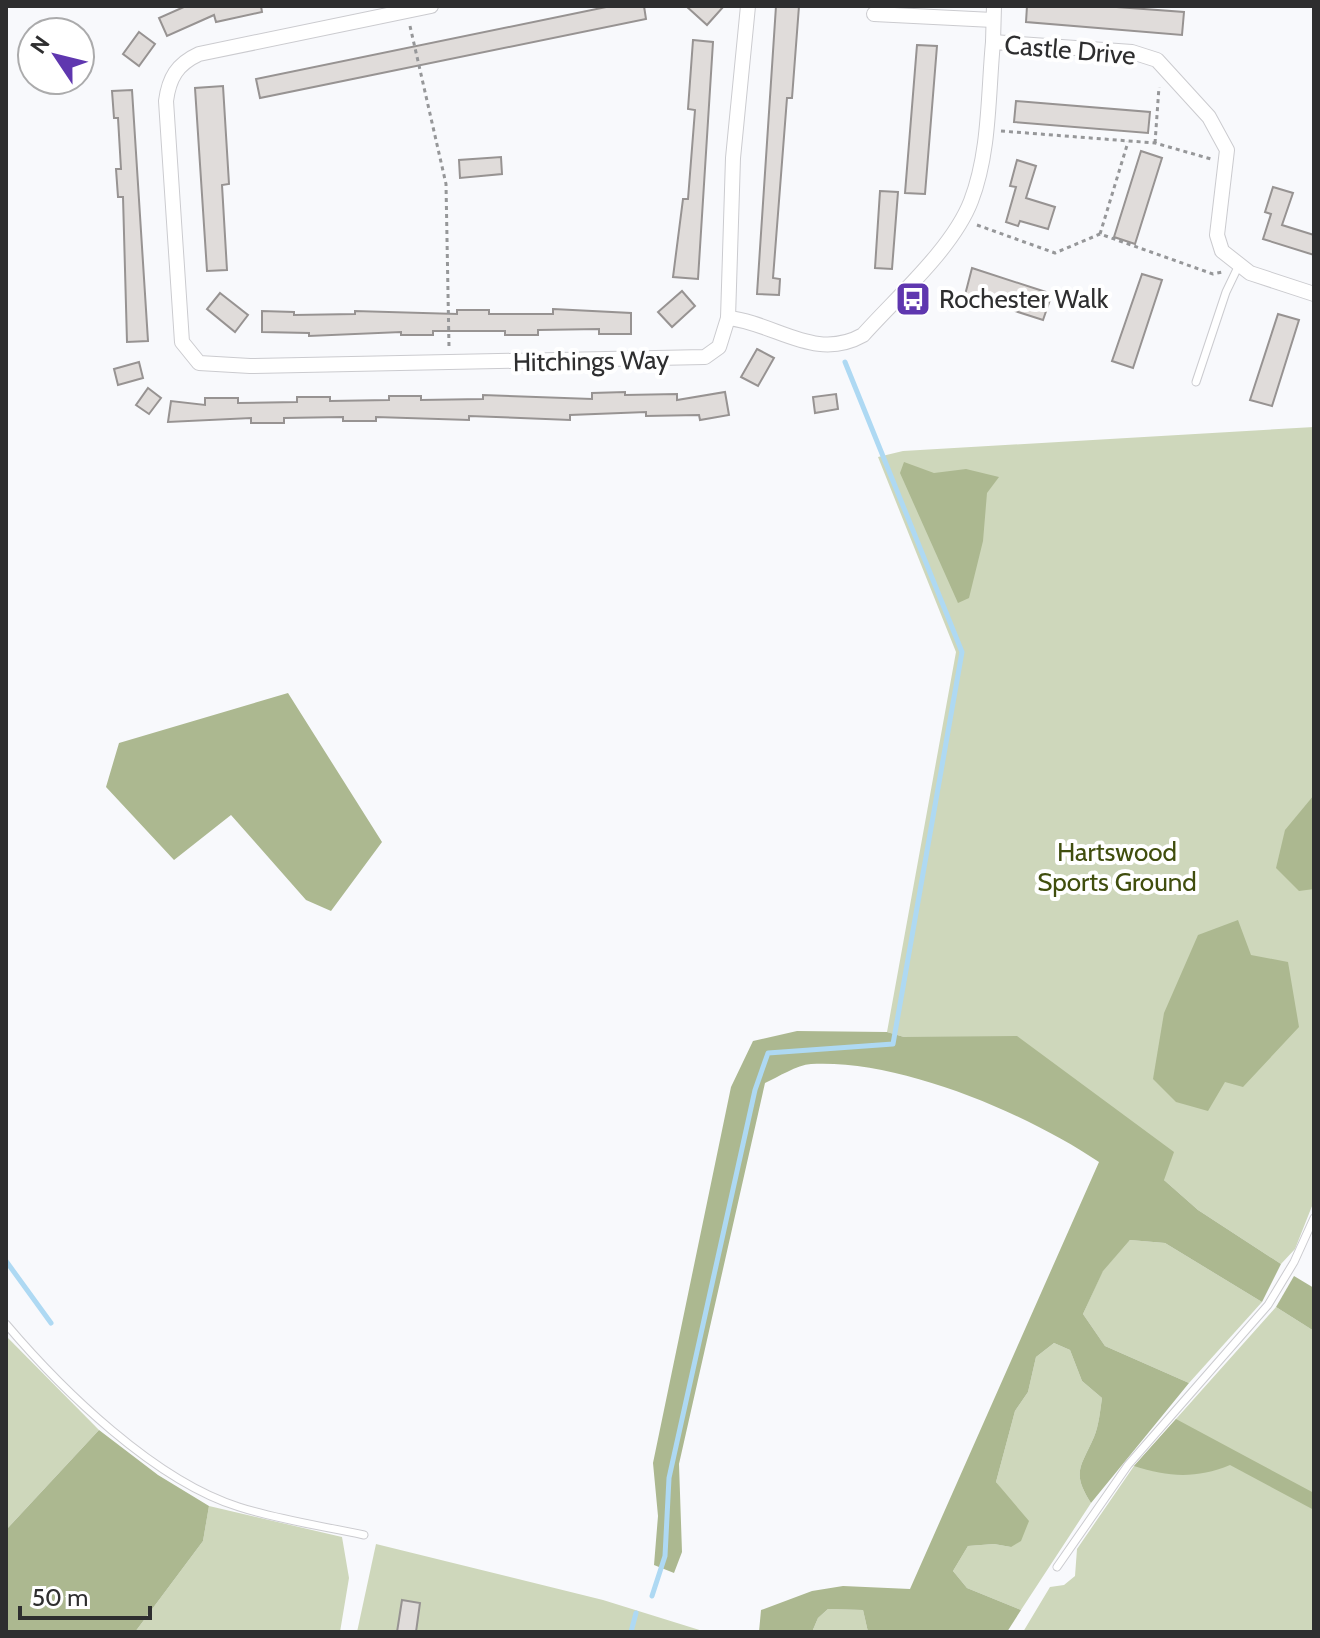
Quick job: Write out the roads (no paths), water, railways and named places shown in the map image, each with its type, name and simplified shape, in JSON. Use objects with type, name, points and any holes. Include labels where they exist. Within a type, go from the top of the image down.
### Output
[{"type":"street","points":[[404,9],[431,6]]},
{"type":"street","name":"Hitchings Way","points":[[404,9],[199,54],[178,67],[168,87],[166,101],[177,286],[182,342],[199,363],[691,360],[705,357],[719,347],[728,318],[733,158],[748,6]]},
{"type":"street","points":[[874,14],[993,13],[993,42]]},
{"type":"street","name":"Castle Drive","points":[[728,318],[817,346],[848,343],[863,335],[962,219],[978,179],[986,130],[993,42],[1132,52],[1146,55],[1166,68],[1221,134],[1227,164],[1217,235],[1222,251],[1238,267]]},
{"type":"street","points":[[1238,267],[1314,294]]},
{"type":"lane","points":[[1196,382],[1226,292],[1238,267]]},
{"type":"lane","points":[[1057,1567],[1128,1465],[1268,1305],[1314,1218]]},
{"type":"lane","points":[[6,1324],[79,1402],[116,1433],[202,1493],[239,1508],[364,1535]]},
{"type":"waterway","points":[[652,1596],[665,1556],[669,1478],[755,1090],[768,1053],[893,1044],[962,652],[845,362]]},
{"type":"waterway","points":[[6,1261],[51,1323]]},
{"type":"waterway","points":[[631,1632],[636,1613]]},
{"type":"place","name":"Rochester Walk","points":[[913,299]]},
{"type":"park label","name":"Hartswood Sports Ground","points":[[1117,867]]}]
